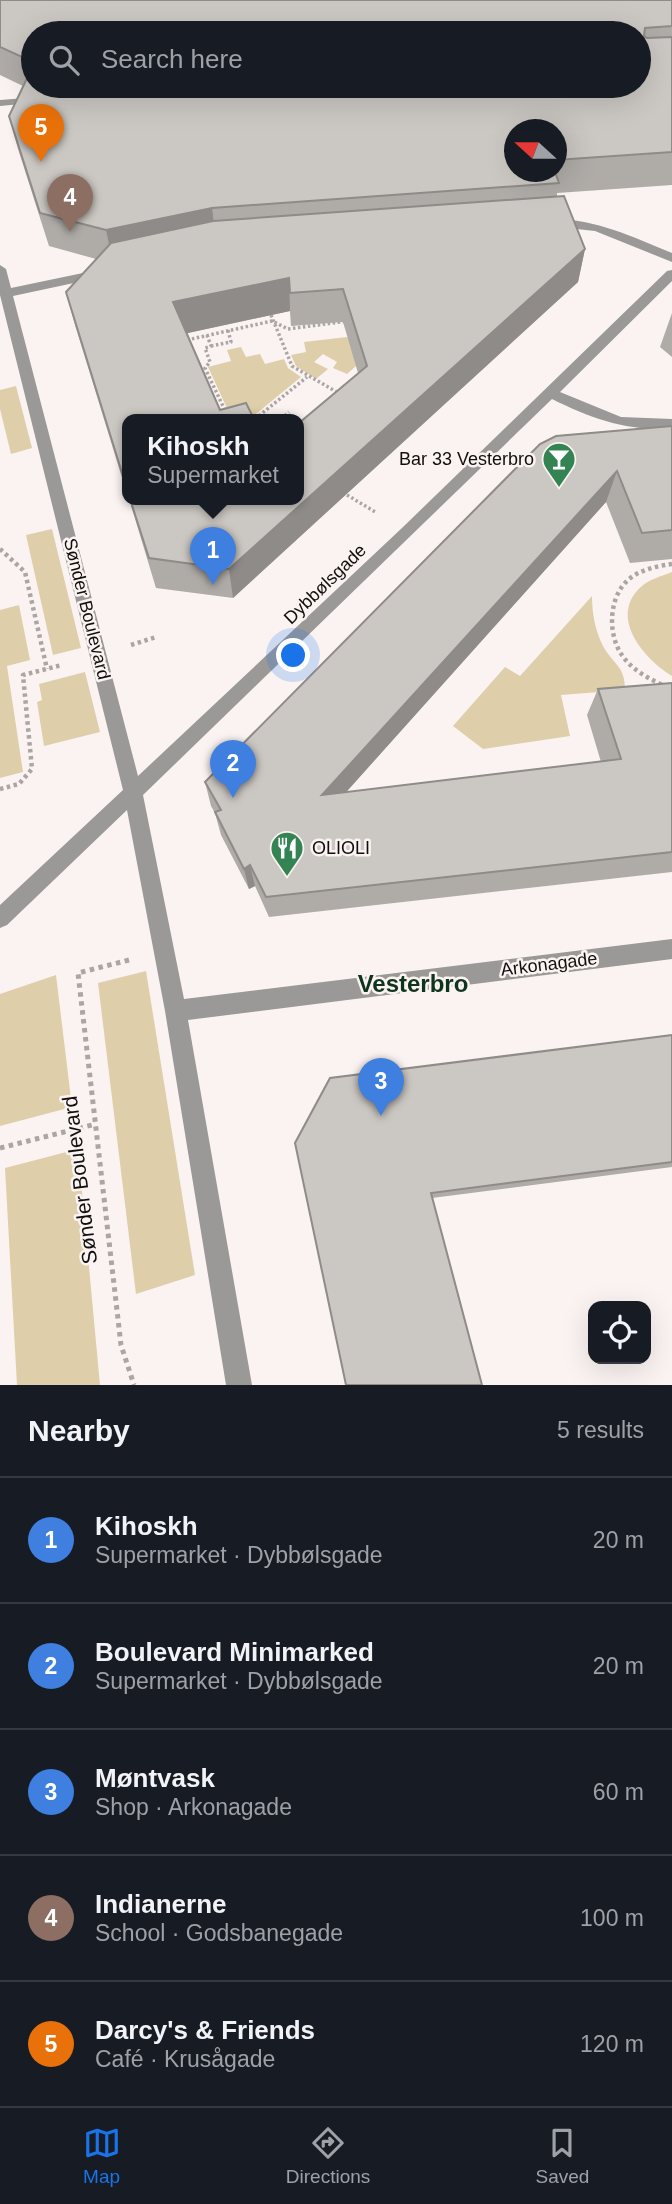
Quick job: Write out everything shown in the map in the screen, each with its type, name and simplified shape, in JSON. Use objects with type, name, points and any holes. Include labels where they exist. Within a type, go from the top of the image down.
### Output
[{"type":"street","points":[[0,103],[54,99]]},
{"type":"street","points":[[539,223],[566,222],[596,226],[672,258]]},
{"type":"street","name":"Sønder Boulevard","points":[[0,269],[134,794],[176,1011],[239,1385]]},
{"type":"street","points":[[6,293],[111,271]]},
{"type":"street","name":"Dybbølsgade","points":[[0,918],[408,532],[672,274]]},
{"type":"street","points":[[549,392],[612,422],[643,426],[672,424]]},
{"type":"street","name":"Arkonagade","points":[[176,1011],[672,949]]},
{"type":"path","points":[[272,318],[288,329],[349,321]]},
{"type":"path","points":[[182,341],[272,318]]},
{"type":"path","points":[[272,318],[292,366],[346,397]]},
{"type":"path","points":[[193,370],[205,368],[210,362],[205,348],[231,342],[228,331]]},
{"type":"path","points":[[207,335],[211,346]]},
{"type":"path","points":[[205,368],[227,414]]},
{"type":"path","points":[[261,414],[307,377]]},
{"type":"path","points":[[0,549],[25,572],[47,668]]},
{"type":"path","points":[[672,564],[641,572],[626,582],[616,598],[612,617],[614,639],[621,653],[643,675],[672,689]]},
{"type":"path","points":[[0,789],[19,784],[32,769],[23,675],[99,656],[156,637]]},
{"type":"path","name":"Sønder Boulevard","points":[[134,1385],[121,1345],[78,973],[164,951]]},
{"type":"path","points":[[0,1148],[96,1124]]},
{"type":"shaded area","points":[[347,337],[363,360],[347,374],[333,368],[337,362],[323,354],[314,362],[328,369],[316,379],[296,366],[291,355],[306,352],[304,342]]},
{"type":"shaded area","points":[[241,347],[246,357],[260,354],[265,364],[284,359],[288,368],[301,377],[256,414],[230,414],[208,367],[231,361],[227,350]]},
{"type":"shaded area","points":[[16,386],[32,448],[11,454],[0,409],[0,390]]},
{"type":"shaded area","points":[[52,529],[81,648],[53,655],[26,535]]},
{"type":"shaded area","points":[[672,572],[672,676],[651,659],[633,636],[628,610],[632,598],[642,586]]},
{"type":"shaded area","points":[[592,596],[598,634],[607,653],[621,670],[625,690],[561,695],[570,736],[483,749],[453,726],[505,667],[520,676]]},
{"type":"shaded area","points":[[19,605],[30,660],[7,666],[23,772],[0,778],[0,610]]},
{"type":"shaded area","points":[[85,672],[100,732],[44,746],[37,702],[42,700],[39,684]]},
{"type":"shaded area","points":[[146,971],[195,1275],[136,1294],[98,983]]},
{"type":"shaded area","points":[[56,975],[72,1107],[0,1126],[0,994]]},
{"type":"shaded area","points":[[78,1149],[100,1385],[17,1385],[5,1168]]},
{"type":"building","points":[[0,0],[672,0],[672,26],[651,28],[651,21],[21,21],[21,57],[0,47]]},
{"type":"building","points":[[672,37],[672,152],[567,159],[567,119],[504,119],[504,182],[559,183],[212,208],[106,230],[40,213],[9,116],[21,91],[21,98],[651,98],[651,38]]},
{"type":"building","points":[[564,196],[585,249],[304,502],[304,419],[367,366],[343,289],[290,293],[289,278],[173,302],[220,410],[246,403],[252,414],[122,414],[122,473],[66,292],[111,243],[213,221]]},
{"type":"building","points":[[672,426],[672,530],[642,533],[617,471],[322,795],[621,759],[598,689],[672,683],[672,852],[266,897],[250,865],[244,869],[215,812],[221,810],[205,782],[540,444],[556,436]]},
{"type":"building","points":[[132,505],[300,505],[229,569],[149,558]]},
{"type":"building","points":[[672,1035],[672,1162],[431,1193],[482,1385],[346,1385],[295,1143],[330,1078]]},
{"type":"place","name":"Darcy's & Friends","points":[[41,162]]},
{"type":"place","name":"Indianerne","points":[[70,232]]},
{"type":"place","name":"Bar 33 Vesterbro","points":[[559,489]]},
{"type":"place","name":"Kihoskh","points":[[213,585]]},
{"type":"place","name":"Boulevard Minimarked","points":[[233,798]]},
{"type":"place","name":"OLIOLI","points":[[287,878]]},
{"type":"place","name":"Møntvask","points":[[381,1116]]},
{"type":"district","name":"Vesterbro","points":[[413,984]]}]
